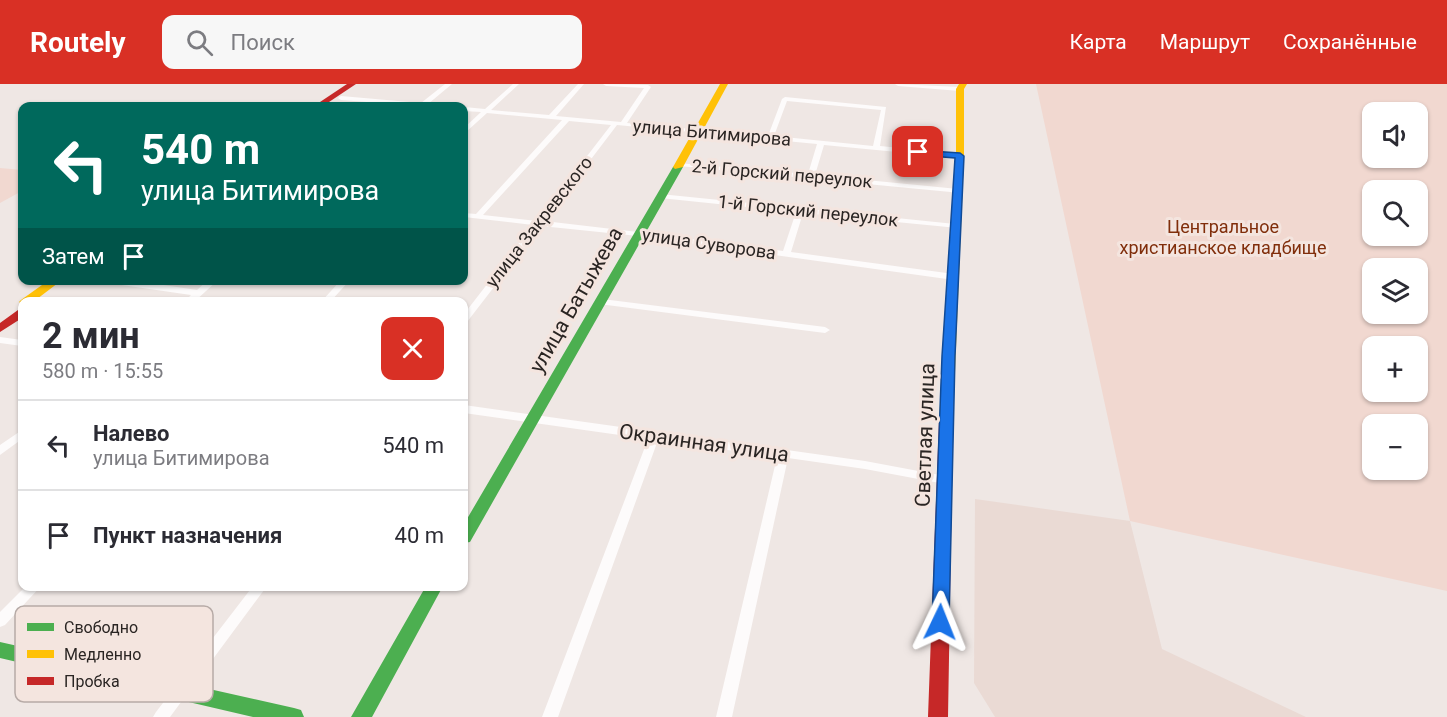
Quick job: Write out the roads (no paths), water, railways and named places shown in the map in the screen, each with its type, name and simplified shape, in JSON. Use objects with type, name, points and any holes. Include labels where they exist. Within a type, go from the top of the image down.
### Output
[{"type":"street","points":[[324,102],[352,84]]},
{"type":"street","points":[[334,102],[362,84]]},
{"type":"street","points":[[426,102],[449,84]]},
{"type":"street","points":[[468,127],[516,84]]},
{"type":"street","points":[[551,117],[581,84]]},
{"type":"street","name":"улица Закревского","points":[[468,315],[537,224],[648,87],[606,84]]},
{"type":"street","name":"улица Батыжева","points":[[468,530],[530,419],[602,302],[724,84]]},
{"type":"street","points":[[898,84],[961,87]]},
{"type":"street","name":"Светлая улица","points":[[938,717],[948,356],[960,156],[961,87]]},
{"type":"street","points":[[341,98],[381,102]]},
{"type":"street","points":[[770,138],[785,99],[884,108],[876,148]]},
{"type":"street","name":"улица Битимирова","points":[[468,109],[960,156]]},
{"type":"street","points":[[477,217],[567,119]]},
{"type":"street","points":[[811,177],[821,143]]},
{"type":"street","name":"2-й Горский переулок","points":[[679,164],[958,191]]},
{"type":"street","name":"1-й Горский переулок","points":[[660,196],[955,226]]},
{"type":"street","points":[[786,254],[800,211]]},
{"type":"street","name":"улица Суворова","points":[[468,216],[638,234],[954,277]]},
{"type":"street","points":[[32,297],[50,285]]},
{"type":"street","points":[[47,297],[64,285]]},
{"type":"street","points":[[146,285],[199,292]]},
{"type":"street","points":[[194,297],[208,285]]},
{"type":"street","points":[[330,297],[341,285]]},
{"type":"street","points":[[602,302],[825,330]]},
{"type":"street","points":[[0,318],[18,306]]},
{"type":"street","points":[[0,328],[18,316]]},
{"type":"street","points":[[0,340],[18,342]]},
{"type":"street","name":"Окраинная улица","points":[[468,410],[865,465],[945,480]]},
{"type":"street","points":[[0,452],[18,437]]},
{"type":"street","points":[[550,717],[654,437]]},
{"type":"street","points":[[724,717],[783,453]]},
{"type":"street","points":[[0,621],[30,591]]},
{"type":"street","points":[[213,650],[257,591]]},
{"type":"street","points":[[361,717],[432,591]]},
{"type":"street","points":[[0,650],[15,653]]},
{"type":"street","points":[[213,699],[294,717]]},
{"type":"street","points":[[161,717],[173,702]]},
{"type":"park label","name":"Центральное христианское кладбище","points":[[1223,237]]}]
